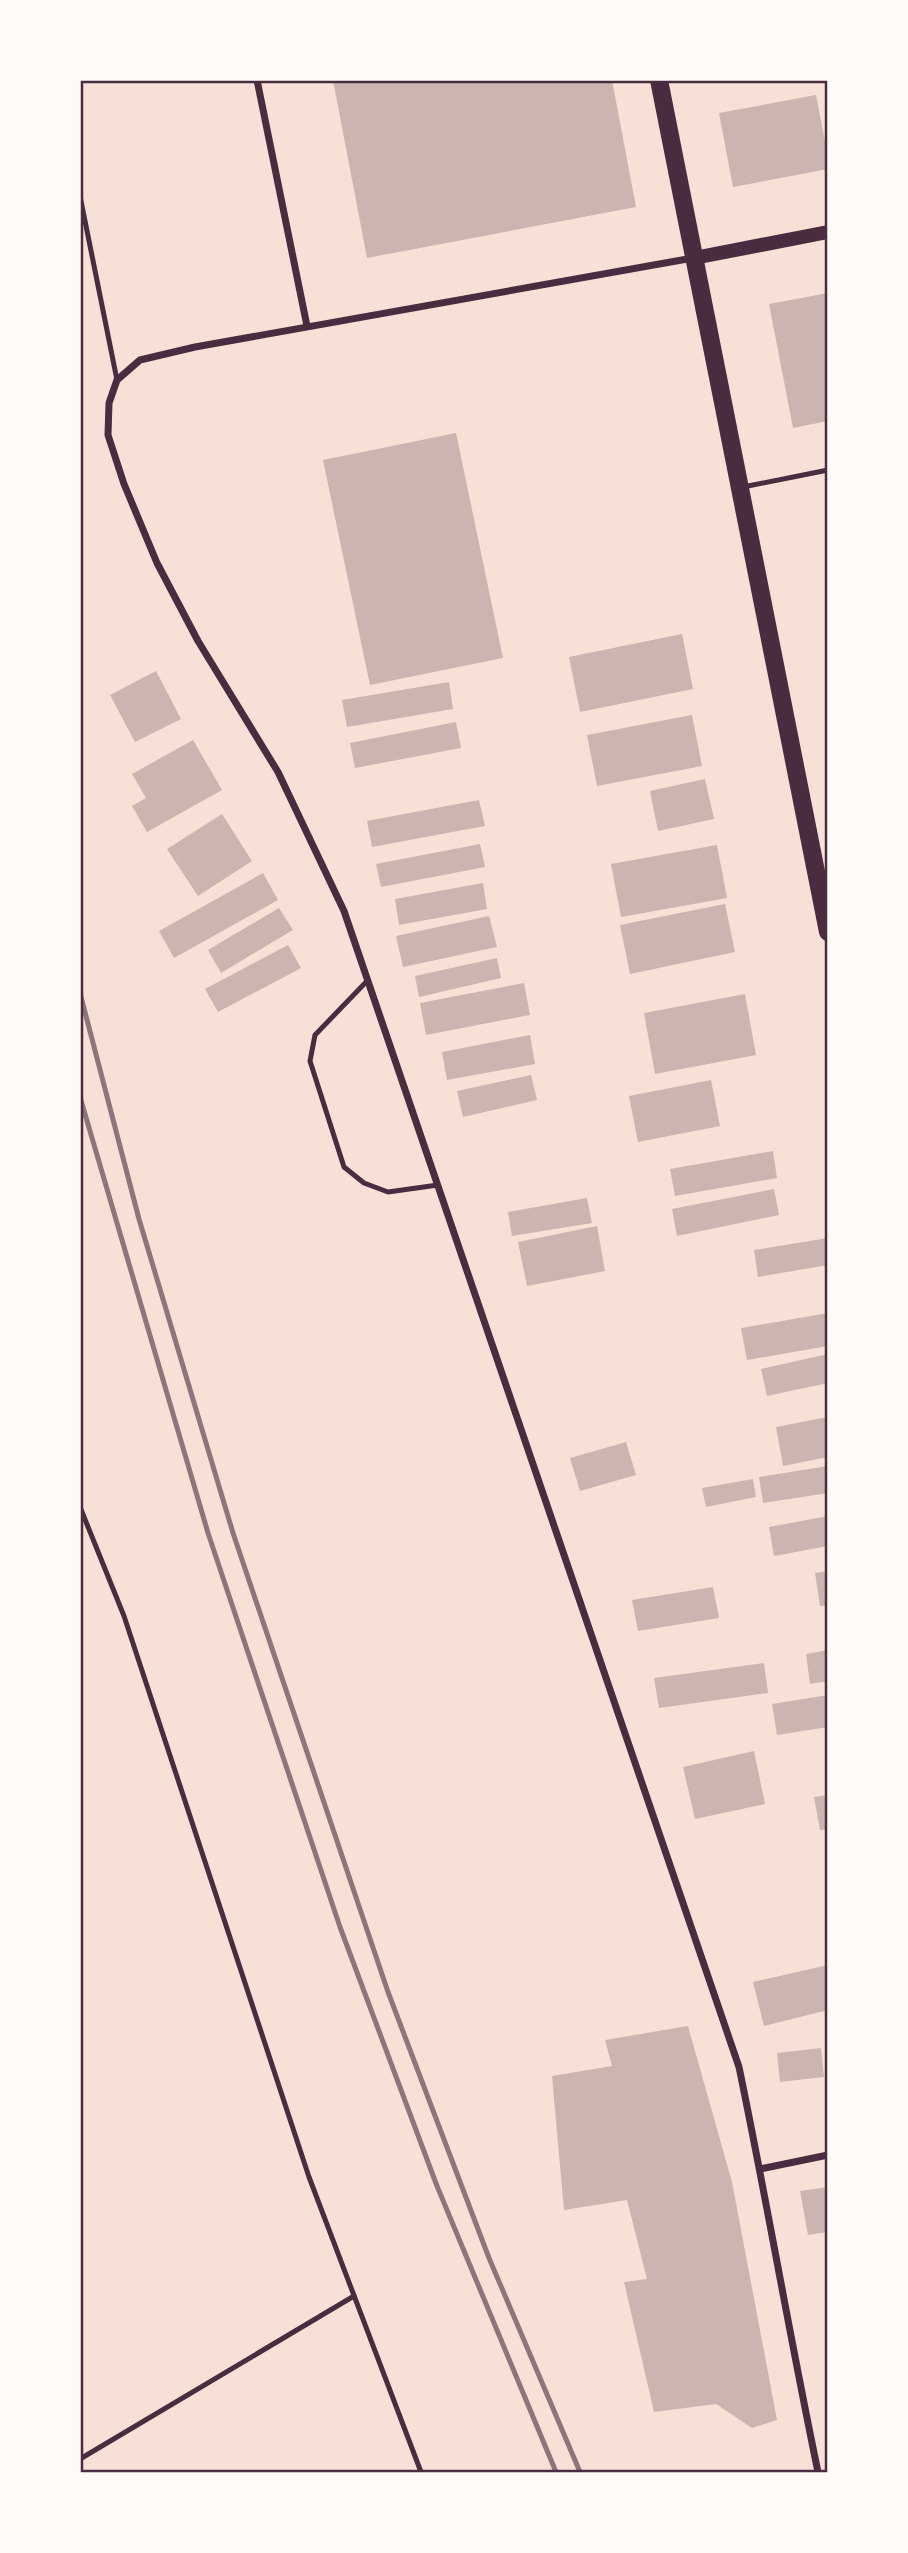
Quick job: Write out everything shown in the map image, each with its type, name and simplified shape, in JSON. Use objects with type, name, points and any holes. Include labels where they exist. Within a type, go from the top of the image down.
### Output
[{"type":"main road","points":[[659,80],[828,932]]},
{"type":"main road","points":[[694,258],[828,232]]},
{"type":"street","points":[[257,80],[307,326]]},
{"type":"street","points":[[694,258],[307,326],[140,360],[117,380],[109,403],[108,435],[124,484],[157,563],[198,641],[278,772],[344,911],[739,2067],[818,2473]]},
{"type":"street","points":[[760,2169],[828,2155]]},
{"type":"lane","points":[[80,196],[117,380]]},
{"type":"lane","points":[[740,488],[828,470]]},
{"type":"lane","points":[[368,980],[315,1035],[310,1061],[344,1167],[364,1183],[388,1192],[438,1185]]},
{"type":"lane","points":[[80,1507],[124,1616],[309,2177],[421,2473]]},
{"type":"lane","points":[[80,2459],[354,2296]]},
{"type":"building","points":[[333,80],[612,80],[636,207],[367,258]]},
{"type":"building","points":[[816,95],[828,169],[733,187],[719,113]]},
{"type":"building","points":[[828,293],[828,421],[793,428],[769,304]]},
{"type":"building","points":[[456,433],[503,658],[370,685],[323,460]]},
{"type":"building","points":[[682,634],[693,689],[580,712],[569,657]]},
{"type":"building","points":[[156,671],[181,719],[135,742],[110,695]]},
{"type":"building","points":[[449,682],[453,709],[347,727],[342,700]]},
{"type":"building","points":[[692,715],[702,766],[597,786],[587,735]]},
{"type":"building","points":[[456,722],[461,748],[355,768],[350,743]]},
{"type":"building","points":[[193,740],[222,790],[147,832],[132,806],[146,798],[132,774]]},
{"type":"building","points":[[705,779],[714,819],[658,831],[650,791]]},
{"type":"building","points":[[479,800],[485,826],[372,847],[367,821]]},
{"type":"building","points":[[222,814],[252,861],[198,896],[167,849]]},
{"type":"building","points":[[480,844],[485,867],[381,887],[376,864]]},
{"type":"building","points":[[717,845],[727,898],[621,917],[611,864]]},
{"type":"building","points":[[263,873],[278,900],[174,958],[159,931]]},
{"type":"building","points":[[483,883],[487,909],[399,925],[395,899]]},
{"type":"building","points":[[725,904],[735,952],[630,974],[620,925]]},
{"type":"building","points":[[279,908],[293,930],[221,973],[208,950]]},
{"type":"building","points":[[489,916],[497,947],[403,967],[396,936]]},
{"type":"building","points":[[288,945],[301,968],[218,1012],[205,989]]},
{"type":"building","points":[[497,958],[501,978],[419,997],[415,976]]},
{"type":"building","points":[[524,983],[530,1015],[426,1035],[420,1003]]},
{"type":"building","points":[[745,994],[756,1055],[655,1074],[644,1013]]},
{"type":"building","points":[[530,1035],[535,1064],[447,1080],[442,1052]]},
{"type":"building","points":[[531,1075],[537,1100],[463,1117],[457,1091]]},
{"type":"building","points":[[711,1080],[720,1126],[638,1142],[629,1096]]},
{"type":"building","points":[[773,1151],[777,1178],[675,1196],[670,1169]]},
{"type":"building","points":[[774,1189],[779,1215],[677,1236],[672,1209]]},
{"type":"building","points":[[587,1198],[592,1223],[512,1236],[508,1212]]},
{"type":"building","points":[[597,1226],[605,1271],[527,1286],[518,1242]]},
{"type":"building","points":[[828,1238],[828,1265],[758,1277],[754,1250]]},
{"type":"building","points":[[828,1313],[828,1346],[747,1360],[741,1328]]},
{"type":"building","points":[[828,1354],[828,1383],[767,1396],[761,1369]]},
{"type":"building","points":[[828,1417],[828,1457],[783,1466],[776,1427]]},
{"type":"building","points":[[626,1442],[636,1475],[580,1491],[570,1458]]},
{"type":"building","points":[[828,1466],[828,1493],[763,1503],[759,1477]]},
{"type":"building","points":[[753,1479],[756,1497],[706,1507],[702,1488]]},
{"type":"building","points":[[828,1516],[828,1546],[774,1556],[769,1527]]},
{"type":"building","points":[[828,1571],[828,1605],[820,1606],[815,1573]]},
{"type":"building","points":[[713,1587],[719,1618],[638,1631],[632,1600]]},
{"type":"building","points":[[828,1650],[828,1681],[810,1684],[806,1654]]},
{"type":"building","points":[[764,1663],[768,1693],[659,1708],[654,1678]]},
{"type":"building","points":[[828,1695],[828,1727],[777,1735],[772,1704]]},
{"type":"building","points":[[754,1751],[765,1804],[695,1819],[683,1767]]},
{"type":"building","points":[[828,1795],[828,1829],[820,1830],[814,1797]]},
{"type":"building","points":[[828,1965],[828,2010],[764,2026],[753,1982]]},
{"type":"building","points":[[688,2026],[732,2182],[777,2420],[752,2428],[716,2404],[654,2412],[624,2282],[647,2279],[627,2200],[564,2210],[552,2076],[612,2066],[605,2040]]},
{"type":"building","points":[[821,2048],[824,2077],[780,2082],[777,2053]]},
{"type":"building","points":[[828,2187],[828,2232],[808,2235],[800,2191]]},
{"type":"railway","points":[[80,993],[139,1219],[233,1533],[388,1992],[489,2258],[580,2472]]},
{"type":"railway","points":[[80,1097],[208,1533],[340,1927],[437,2186],[556,2472]]}]
